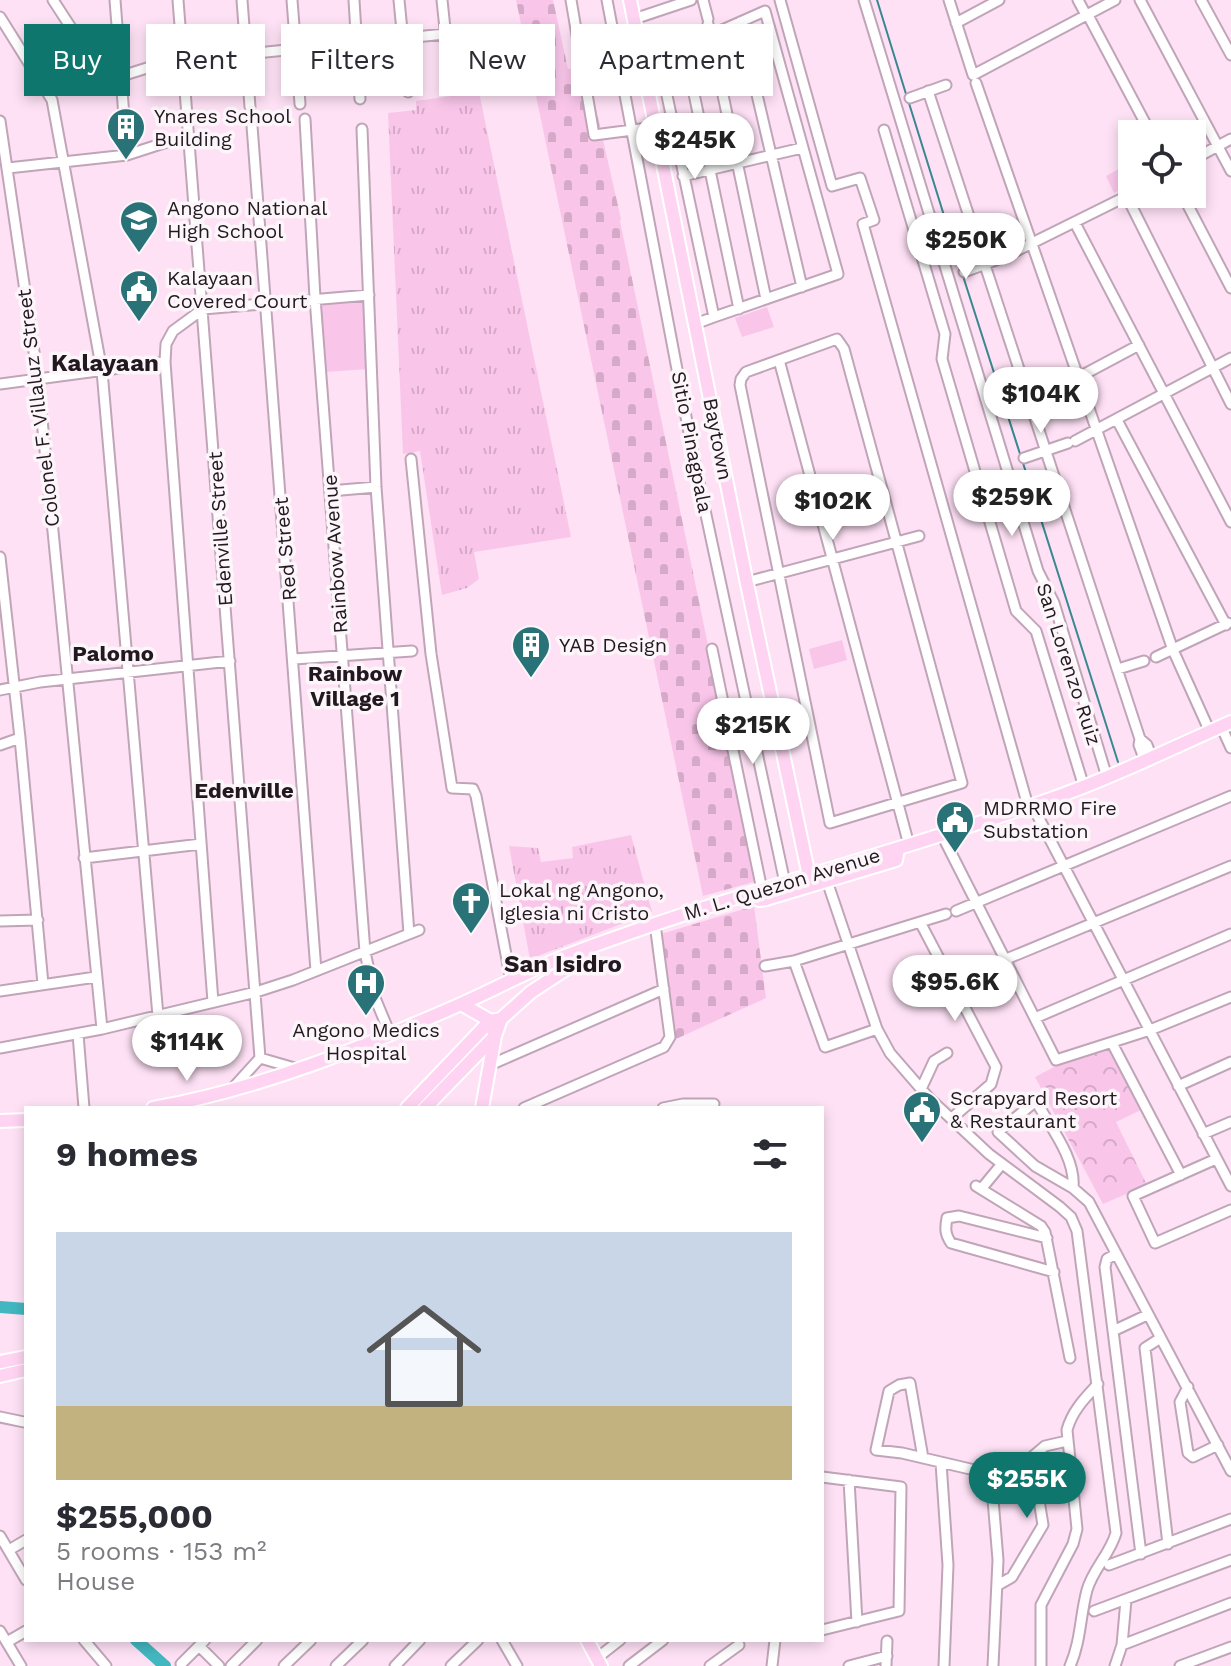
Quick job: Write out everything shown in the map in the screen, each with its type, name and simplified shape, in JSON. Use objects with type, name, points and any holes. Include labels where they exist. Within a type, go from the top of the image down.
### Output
[{"type":"main road","name":"Baytown","points":[[630,0],[809,876]]},
{"type":"main road","name":"M. L. Quezon Avenue","points":[[162,1106],[228,1092],[298,1069],[390,1034],[573,953],[655,924],[1030,806],[1084,787],[1221,727]]},
{"type":"main road","points":[[758,892],[759,900],[766,899],[896,860],[904,847]]},
{"type":"main road","points":[[426,1106],[431,1092],[495,1020],[531,992],[609,942]]},
{"type":"main road","points":[[461,1004],[495,1020]]},
{"type":"main road","points":[[482,1106],[495,1020]]},
{"type":"main road","points":[[410,1106],[431,1092],[495,1036]]},
{"type":"main road","points":[[0,1121],[24,1120]]},
{"type":"main road","points":[[0,1362],[24,1357]]},
{"type":"main road","points":[[0,1376],[24,1370]]},
{"type":"main road","points":[[588,1642],[599,1662]]},
{"type":"street","points":[[53,0],[69,24]]},
{"type":"street","points":[[115,0],[117,24]]},
{"type":"street","name":"Edenville Street","points":[[178,0],[180,24]]},
{"type":"street","points":[[242,0],[244,24]]},
{"type":"street","points":[[292,0],[294,24]]},
{"type":"street","points":[[354,0],[356,24]]},
{"type":"street","points":[[399,0],[401,24]]},
{"type":"street","points":[[442,0],[444,24]]},
{"type":"street","points":[[571,0],[594,135],[656,127]]},
{"type":"street","name":"Sitio Pinagpala","points":[[607,0],[694,459],[785,883]]},
{"type":"street","points":[[634,19],[691,0]]},
{"type":"street","points":[[703,0],[709,24]]},
{"type":"street","points":[[780,0],[832,186],[860,178],[874,220],[863,224],[1030,806],[1230,1183]]},
{"type":"street","name":"San Lorenzo Ruiz","points":[[864,0],[1038,571],[1052,597],[1107,777]]},
{"type":"street","points":[[949,0],[1173,650],[1231,748]]},
{"type":"street","points":[[956,23],[999,0]]},
{"type":"street","points":[[1078,0],[1143,120]]},
{"type":"street","points":[[974,79],[1115,0]]},
{"type":"street","points":[[1140,0],[1231,171]]},
{"type":"street","points":[[1201,0],[1231,55]]},
{"type":"street","points":[[695,324],[838,274],[765,11],[740,22],[724,24]]},
{"type":"street","points":[[0,17],[49,93],[102,371],[158,1016]]},
{"type":"street","points":[[740,22],[802,287]]},
{"type":"street","points":[[910,98],[946,85]]},
{"type":"street","points":[[928,91],[1140,739],[1147,745],[1148,760]]},
{"type":"street","points":[[122,96],[127,155]]},
{"type":"street","name":"Edenville Street","points":[[185,96],[260,1058]]},
{"type":"street","points":[[249,96],[250,107]]},
{"type":"street","points":[[299,96],[300,104]]},
{"type":"street","points":[[667,96],[714,317]]},
{"type":"street","points":[[694,96],[739,309]]},
{"type":"street","points":[[724,96],[766,299]]},
{"type":"street","name":"Rainbow Avenue","points":[[305,119],[315,298],[365,952],[375,998],[390,1034]]},
{"type":"street","name":"Colonel F. Villaluz Street","points":[[0,121],[38,379],[102,1029]]},
{"type":"street","name":"Red Street","points":[[252,126],[316,971]]},
{"type":"street","points":[[0,1048],[76,1035],[256,992],[414,932],[386,653],[362,129]]},
{"type":"street","points":[[884,130],[945,334],[942,359],[1016,611],[1036,631],[1084,787]]},
{"type":"street","points":[[8,168],[127,155],[167,142],[189,139]]},
{"type":"street","points":[[1206,152],[1231,139]]},
{"type":"street","points":[[683,176],[802,148]]},
{"type":"street","points":[[964,272],[1034,244],[1118,201]]},
{"type":"street","points":[[1135,208],[1231,404]]},
{"type":"street","points":[[1189,208],[1231,288]]},
{"type":"street","points":[[1075,223],[1231,522]]},
{"type":"street","points":[[213,1002],[166,344],[173,331],[203,309],[369,295]]},
{"type":"street","points":[[837,339],[844,349],[962,783],[830,823],[740,385],[743,375],[779,360],[837,339]]},
{"type":"street","points":[[1079,377],[1139,345]]},
{"type":"street","points":[[1024,458],[1097,430],[1231,358]]},
{"type":"street","points":[[779,360],[897,803],[904,847]]},
{"type":"street","points":[[0,384],[165,362]]},
{"type":"street","points":[[1117,420],[1228,623],[1156,657]]},
{"type":"street","points":[[411,459],[431,654],[452,788],[469,787],[476,796],[511,981]]},
{"type":"street","points":[[330,491],[376,487]]},
{"type":"street","points":[[754,580],[919,536]]},
{"type":"street","points":[[0,557],[43,984]]},
{"type":"street","points":[[712,649],[758,892]]},
{"type":"street","points":[[294,659],[412,651]]},
{"type":"street","points":[[0,690],[14,685],[230,661]]},
{"type":"street","points":[[1118,669],[1144,661]]},
{"type":"street","points":[[0,745],[20,738]]},
{"type":"street","points":[[765,966],[794,961],[951,912],[1231,796]]},
{"type":"street","points":[[942,835],[1056,1060],[1150,1030],[1231,997]]},
{"type":"street","points":[[84,858],[201,844]]},
{"type":"street","points":[[1004,960],[1231,866]]},
{"type":"street","points":[[827,881],[877,1029],[890,1053],[921,1089],[1001,1165],[1071,1217],[1077,1231],[1116,1533],[1087,1592],[1081,1632],[1070,1666]]},
{"type":"street","points":[[0,921],[38,920]]},
{"type":"street","points":[[920,922],[996,1067],[991,1084],[952,1118]]},
{"type":"street","points":[[529,1106],[664,1047],[670,1037],[655,924]]},
{"type":"street","points":[[1035,1018],[1231,934]]},
{"type":"street","points":[[794,961],[825,1047],[877,1029]]},
{"type":"street","points":[[0,991],[96,977]]},
{"type":"street","points":[[490,1065],[664,989]]},
{"type":"street","points":[[76,1035],[83,1106]]},
{"type":"street","points":[[1112,1043],[1181,1175]]},
{"type":"street","points":[[921,1089],[934,1061],[947,1053]]},
{"type":"street","points":[[228,1092],[260,1058],[298,1069]]},
{"type":"street","points":[[1178,1086],[1231,1062]]},
{"type":"street","points":[[1073,1188],[1070,1162],[1036,1101],[998,1132],[1035,1166],[1073,1188],[1089,1202],[1231,1471]]},
{"type":"street","points":[[673,1106],[714,1104]]},
{"type":"street","points":[[1203,1134],[1231,1122]]},
{"type":"street","points":[[1216,1159],[1133,1196],[1155,1243],[1231,1210]]},
{"type":"street","points":[[1001,1165],[979,1187],[1041,1226],[1047,1238],[1070,1358]]},
{"type":"street","points":[[1022,1179],[1035,1166]]},
{"type":"street","points":[[1047,1238],[959,1216],[947,1218],[945,1228],[951,1243],[1054,1272]]},
{"type":"street","points":[[1116,1254],[1107,1259],[1105,1267],[1141,1554]]},
{"type":"street","points":[[1113,1331],[1147,1315]]},
{"type":"street","points":[[1159,1339],[1146,1345],[1145,1351],[1168,1544]]},
{"type":"street","points":[[923,1458],[910,1383],[899,1385],[889,1391],[876,1450],[991,1475],[1011,1474],[1045,1446],[1067,1441]]},
{"type":"street","points":[[1041,1666],[1041,1605],[1073,1544],[1077,1529],[1067,1441],[1070,1420],[1098,1384]]},
{"type":"street","points":[[1188,1387],[1180,1402],[1188,1453],[1193,1457],[1218,1445]]},
{"type":"street","points":[[0,1417],[24,1422]]},
{"type":"street","points":[[998,1585],[1012,1577],[1043,1525],[1032,1457]]},
{"type":"street","points":[[941,1463],[948,1565],[944,1666]]},
{"type":"street","points":[[991,1475],[998,1585],[993,1666]]},
{"type":"street","points":[[824,1477],[901,1487],[899,1611],[824,1630]]},
{"type":"street","points":[[849,1480],[857,1622]]},
{"type":"street","points":[[1109,1565],[1231,1519]]},
{"type":"street","points":[[0,1536],[24,1576]]},
{"type":"street","points":[[9,1550],[24,1541]]},
{"type":"street","points":[[1094,1611],[1231,1560]]},
{"type":"street","points":[[1115,1666],[1122,1645],[1126,1600]]},
{"type":"street","points":[[1122,1645],[1231,1603]]},
{"type":"street","points":[[0,1631],[21,1666]]},
{"type":"street","points":[[7,1642],[24,1632]]},
{"type":"street","points":[[849,1666],[886,1661],[887,1641]]},
{"type":"street","points":[[86,1642],[105,1666]]},
{"type":"street","points":[[231,1666],[255,1642]]},
{"type":"street","points":[[284,1666],[309,1642]]},
{"type":"street","points":[[336,1666],[361,1642]]},
{"type":"street","points":[[395,1666],[418,1642]]},
{"type":"street","points":[[451,1666],[476,1642]]},
{"type":"street","points":[[503,1642],[515,1662],[505,1666]]},
{"type":"street","points":[[599,1662],[618,1642]]},
{"type":"street","points":[[629,1666],[660,1642]]},
{"type":"street","points":[[772,1666],[776,1642]]},
{"type":"street","points":[[181,1664],[202,1643],[219,1666]]},
{"type":"street","points":[[710,1666],[739,1645]]},
{"type":"street","points":[[1180,1666],[1231,1647]]},
{"type":"green space","points":[[516,0],[553,0],[568,69],[571,68],[571,96],[593,96],[621,219],[757,881],[703,896],[536,96],[555,96],[555,24],[521,24]]},
{"type":"green space","points":[[480,96],[571,537],[474,552],[479,579],[467,588],[442,595],[420,451],[403,454],[388,113],[416,110],[416,101]]},
{"type":"green space","points":[[1118,170],[1118,191],[1114,193],[1106,176]]},
{"type":"green space","points":[[366,299],[368,369],[325,372],[320,302]]},
{"type":"green space","points":[[767,307],[774,327],[742,337],[735,318]]},
{"type":"green space","points":[[842,640],[847,660],[814,669],[809,649]]},
{"type":"green space","points":[[631,835],[652,912],[530,959],[509,846],[538,848],[541,862],[573,858],[572,847]]},
{"type":"green space","points":[[754,906],[766,998],[676,1039],[661,934]]},
{"type":"green space","points":[[1109,1048],[1141,1110],[1116,1122],[1147,1185],[1103,1204],[1035,1077],[1058,1065]]},
{"type":"waterway","points":[[877,0],[906,94]]},
{"type":"waterway","points":[[908,100],[961,270]]},
{"type":"waterway","points":[[963,276],[1021,457]]},
{"type":"waterway","points":[[1023,463],[1118,762]]},
{"type":"waterway","points":[[0,1307],[24,1309]]},
{"type":"waterway","points":[[138,1642],[165,1666]]},
{"type":"place","name":"Ynares School Building","points":[[126,161]]},
{"type":"place","name":"Angono National High School","points":[[139,254]]},
{"type":"place","name":"Kalayaan Covered Court","points":[[139,323]]},
{"type":"place","name":"YAB Design","points":[[531,679]]},
{"type":"place","name":"MDRRMO Fire Substation","points":[[955,854]]},
{"type":"place","name":"Lokal ng Angono, Iglesia ni Cristo","points":[[471,935]]},
{"type":"place","name":"Angono Medics Hospital","points":[[366,1017]]},
{"type":"place","name":"Scrapyard Resort & Restaurant","points":[[922,1144]]},
{"type":"district","name":"Kalayaan","points":[[105,363]]},
{"type":"district","name":"Palomo","points":[[113,653]]},
{"type":"district","name":"Rainbow Village 1","points":[[355,686]]},
{"type":"district","name":"Edenville","points":[[244,790]]},
{"type":"district","name":"San Isidro","points":[[563,964]]}]
